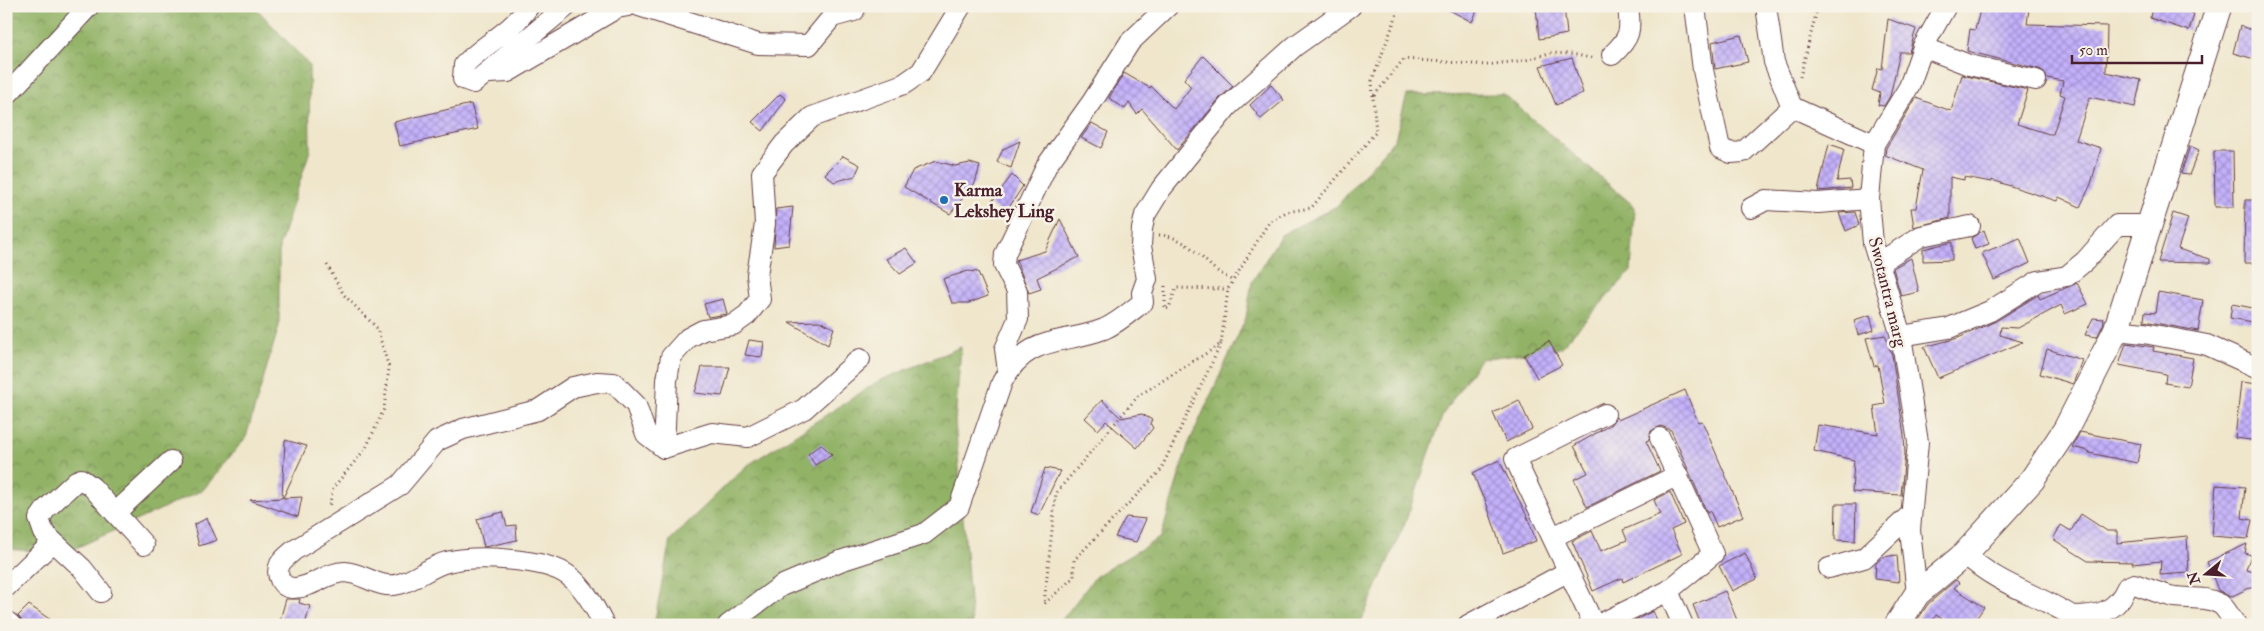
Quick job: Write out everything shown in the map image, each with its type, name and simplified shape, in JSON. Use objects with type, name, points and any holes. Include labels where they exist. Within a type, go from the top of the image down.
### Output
[{"type":"main road","points":[[1897,625],[1917,594],[1965,554],[2037,473],[2066,429],[2116,330],[2218,6]]},
{"type":"street","points":[[6,96],[89,6]]},
{"type":"street","points":[[529,6],[520,20],[502,37],[478,51],[464,65],[463,79],[474,83],[568,6]]},
{"type":"street","points":[[487,73],[508,72],[617,8],[628,6]]},
{"type":"street","points":[[639,6],[758,44],[809,45],[832,18],[854,11],[856,6]]},
{"type":"street","points":[[664,448],[667,380],[671,357],[688,338],[703,330],[733,325],[747,315],[760,299],[757,275],[766,224],[762,173],[784,144],[812,117],[904,84],[921,72],[961,6]]},
{"type":"street","points":[[1008,370],[1005,349],[1018,319],[1018,300],[1017,291],[1004,265],[1005,254],[1047,165],[1130,42],[1168,6]]},
{"type":"street","points":[[728,625],[781,586],[840,560],[924,534],[959,507],[998,391],[1008,370],[1033,347],[1105,328],[1143,302],[1142,293],[1147,279],[1142,234],[1146,215],[1161,190],[1228,106],[1295,46],[1352,6]]},
{"type":"street","points":[[1612,55],[1624,43],[1631,28],[1628,6]]},
{"type":"street","points":[[1695,6],[1703,70],[1720,148],[1731,153],[1743,152],[1792,106]]},
{"type":"street","points":[[1766,6],[1774,62],[1792,106],[1874,144]]},
{"type":"street","name":"Swotantra marg","points":[[1917,594],[1910,530],[1918,442],[1901,336],[1873,243],[1869,199],[1874,144],[1909,87],[1923,47],[1946,6]]},
{"type":"street","points":[[1923,47],[1969,65],[2036,80]]},
{"type":"street","points":[[1751,208],[1766,200],[1818,203],[1869,199]]},
{"type":"street","points":[[1901,336],[1949,328],[1990,311],[2038,282],[2067,276],[2085,261],[2117,224],[2148,225]]},
{"type":"street","points":[[1879,263],[1921,236],[1970,226]]},
{"type":"street","points":[[2116,330],[2144,333],[2207,345],[2258,368]]},
{"type":"street","points":[[664,448],[712,433],[748,437],[804,409],[860,359]]},
{"type":"street","points":[[604,625],[590,599],[569,576],[552,567],[516,560],[447,562],[394,585],[379,584],[346,572],[334,573],[304,586],[294,588],[286,586],[277,574],[281,563],[293,551],[363,510],[400,485],[437,441],[463,429],[538,410],[573,387],[597,382],[614,383],[636,405],[646,434],[664,448]]},
{"type":"street","points":[[1605,414],[1515,459],[1553,537],[1567,572],[1596,625],[1668,591],[1713,554],[1660,438]]},
{"type":"street","points":[[115,513],[171,462]]},
{"type":"street","points":[[1553,537],[1678,475]]},
{"type":"street","points":[[101,592],[82,568],[44,533],[40,518],[46,509],[76,481],[82,480],[92,487],[144,545]]},
{"type":"street","points":[[1829,568],[1864,558],[1911,514]]},
{"type":"street","points":[[6,587],[52,542]]},
{"type":"street","points":[[1965,554],[1981,569],[2008,586],[2050,603],[2072,621],[2096,616],[2111,608],[2123,597],[2127,587],[2134,584],[2174,597],[2197,596],[2212,600],[2223,606],[2230,620],[2237,625]]},
{"type":"street","points":[[1468,625],[1567,572]]},
{"type":"street","points":[[1668,591],[1683,625]]},
{"type":"street","points":[[6,621],[11,625]]},
{"type":"path","points":[[1221,344],[1138,396],[1056,493],[1044,604],[1074,577],[1074,560],[1160,471],[1221,344],[1228,289],[1269,222],[1286,212],[1311,208],[1376,132],[1372,81],[1400,6]]},
{"type":"path","points":[[1792,106],[1818,6]]},
{"type":"path","points":[[1373,97],[1404,59],[1487,66],[1526,60],[1550,52],[1572,54],[1592,59],[1612,55]]},
{"type":"path","points":[[1142,234],[1172,235],[1198,251],[1210,265],[1233,281]]},
{"type":"path","points":[[326,530],[333,488],[366,448],[384,409],[390,368],[377,328],[344,295],[327,265]]},
{"type":"path","points":[[1147,279],[1165,284],[1165,309],[1169,308],[1176,288],[1228,289]]},
{"type":"green space","points":[[6,6],[254,6],[309,65],[310,150],[279,247],[279,326],[246,437],[203,490],[65,553],[6,549]]},
{"type":"green space","points":[[1503,94],[1635,207],[1631,271],[1560,348],[1480,359],[1443,414],[1405,523],[1360,624],[1058,625],[1096,576],[1161,537],[1188,445],[1246,318],[1252,282],[1281,235],[1337,206],[1395,139],[1407,95]]},
{"type":"green space","points":[[961,347],[955,421],[972,625],[654,625],[670,540],[745,467],[879,381]]},
{"type":"building","points":[[1442,6],[1479,6],[1472,22]]},
{"type":"building","points":[[1536,6],[1564,6],[1567,34],[1539,39]]},
{"type":"building","points":[[1981,6],[2029,9],[2027,24],[2107,26],[2106,72],[2141,80],[2135,107],[2090,97],[2076,140],[2101,148],[2091,184],[2080,207],[2059,197],[2057,201],[1992,180],[1992,182],[1964,177],[1964,180],[1950,177],[1950,218],[1914,227],[1911,208],[1916,208],[1923,170],[1885,155],[1886,148],[1916,98],[1951,111],[1962,75],[2028,90],[2017,124],[2053,134],[2065,96],[2060,94],[2063,81],[2047,78],[2044,72],[2039,69],[1967,51],[1970,29],[1975,30]]},
{"type":"building","points":[[2152,6],[2170,6],[2194,14],[2189,31],[2150,18]]},
{"type":"building","points":[[1888,19],[1916,29],[1909,52],[1900,52],[1890,96],[1884,106],[1878,105],[1880,93],[1872,90],[1878,68],[1882,69]]},
{"type":"building","points":[[2240,26],[2258,32],[2258,60],[2233,53]]},
{"type":"building","points":[[1741,35],[1748,62],[1715,69],[1712,42]]},
{"type":"building","points":[[1203,56],[1233,86],[1219,99],[1177,150],[1142,109],[1137,114],[1129,103],[1125,109],[1109,98],[1124,73],[1150,88],[1151,86],[1174,109],[1191,87],[1184,79]]},
{"type":"building","points":[[1572,58],[1583,93],[1556,105],[1540,66]]},
{"type":"building","points":[[1271,85],[1284,100],[1261,119],[1250,105]]},
{"type":"building","points":[[780,94],[786,99],[763,131],[752,122]]},
{"type":"building","points":[[471,104],[478,129],[400,146],[394,122]]},
{"type":"building","points":[[1092,123],[1108,132],[1101,148],[1081,138]]},
{"type":"building","points":[[1020,141],[1011,168],[997,162],[1003,149]]},
{"type":"building","points":[[1829,144],[1844,149],[1837,181],[1850,180],[1851,188],[1818,191]]},
{"type":"building","points":[[2190,146],[2199,150],[2189,175],[2181,174]]},
{"type":"building","points":[[2214,151],[2233,151],[2234,207],[2215,207]]},
{"type":"building","points":[[843,156],[860,165],[855,176],[834,182],[825,174]]},
{"type":"building","name":"Karma Lekshey Ling","points":[[936,161],[955,166],[970,163],[980,166],[975,183],[950,214],[904,187],[913,170]]},
{"type":"building","points":[[1012,175],[1023,186],[1004,215],[990,204]]},
{"type":"building","points":[[2245,200],[2258,200],[2258,263],[2244,263]]},
{"type":"building","points":[[793,207],[789,245],[774,247],[776,209]]},
{"type":"building","points":[[1855,212],[1859,225],[1846,231],[1839,213]]},
{"type":"building","points":[[2173,213],[2188,218],[2178,249],[2210,259],[2210,263],[2158,262]]},
{"type":"building","points":[[1060,219],[1079,257],[1037,278],[1041,289],[1029,293],[1016,260],[1045,251]]},
{"type":"building","points":[[1984,230],[1989,244],[1975,249],[1971,238]]},
{"type":"building","points":[[2020,238],[2030,263],[1994,280],[1982,253]]},
{"type":"building","points":[[1952,242],[1952,260],[1923,261],[1923,249]]},
{"type":"building","points":[[906,248],[917,263],[900,274],[886,259]]},
{"type":"building","points":[[1911,258],[1919,292],[1901,296],[1893,268]]},
{"type":"building","points":[[968,271],[978,272],[988,296],[969,303],[952,303],[943,279]]},
{"type":"building","points":[[2077,283],[2088,304],[2065,314],[2061,305],[2018,328],[2001,327],[2000,335],[2023,342],[1938,378],[1924,347],[1958,338],[1996,321],[2038,295],[2040,299]]},
{"type":"building","points":[[2158,292],[2203,300],[2198,331],[2144,321],[2145,312],[2155,313]]},
{"type":"building","points":[[723,299],[727,314],[708,317],[704,304]]},
{"type":"building","points":[[2232,304],[2258,309],[2258,323],[2230,318]]},
{"type":"building","points":[[1870,315],[1874,330],[1858,335],[1854,320]]},
{"type":"building","points":[[2093,318],[2104,319],[2097,337],[2085,335]]},
{"type":"building","points":[[819,321],[834,328],[828,345],[789,322]]},
{"type":"building","points":[[1885,335],[1892,355],[1904,435],[1905,454],[1901,495],[1852,492],[1854,460],[1814,451],[1818,425],[1878,434],[1874,406],[1885,404],[1878,365],[1874,366],[1866,338]]},
{"type":"building","points":[[749,340],[764,342],[762,357],[745,355]]},
{"type":"building","points":[[1549,341],[1562,365],[1537,378],[1524,355]]},
{"type":"building","points":[[2126,343],[2154,347],[2153,351],[2193,358],[2188,387],[2165,383],[2166,374],[2119,365]]},
{"type":"building","points":[[2047,349],[2082,360],[2073,384],[2040,374]]},
{"type":"building","points":[[702,367],[730,367],[722,396],[695,393]]},
{"type":"building","points":[[2241,382],[2258,384],[2258,441],[2235,438]]},
{"type":"building","points":[[1685,390],[1698,422],[1702,421],[1743,516],[1717,527],[1710,511],[1707,513],[1671,430],[1661,426],[1651,431],[1649,440],[1646,441],[1660,471],[1587,507],[1574,479],[1588,473],[1574,446],[1610,425],[1616,417],[1618,420]]},
{"type":"building","points":[[1102,400],[1121,418],[1142,414],[1152,420],[1150,423],[1153,428],[1137,448],[1106,421],[1098,430],[1085,418]]},
{"type":"building","points":[[1519,400],[1532,429],[1506,442],[1493,413]]},
{"type":"building","points":[[2080,432],[2141,444],[2137,463],[2089,453],[2089,451],[2072,447]]},
{"type":"building","points":[[285,440],[307,446],[283,498],[302,497],[298,517],[250,500],[282,498]]},
{"type":"building","points":[[821,444],[832,455],[815,465],[808,454]]},
{"type":"building","points":[[1499,460],[1527,516],[1536,541],[1503,553],[1484,496],[1482,496],[1473,473]]},
{"type":"building","points":[[1045,468],[1060,471],[1039,515],[1031,512]]},
{"type":"building","points":[[2216,485],[2245,487],[2242,518],[2252,520],[2248,539],[2212,536]]},
{"type":"building","points":[[1670,492],[1684,524],[1671,530],[1682,554],[1623,582],[1622,578],[1593,591],[1572,541],[1592,531],[1601,551],[1627,540],[1623,530],[1660,514],[1654,500]]},
{"type":"building","points":[[1836,504],[1856,504],[1855,541],[1835,540]]},
{"type":"building","points":[[503,512],[507,526],[516,525],[517,540],[484,547],[477,519]]},
{"type":"building","points":[[2081,514],[2107,531],[2117,531],[2117,543],[2187,536],[2189,573],[2160,575],[2161,561],[2132,564],[2133,562],[2088,561],[2053,539],[2061,525],[2071,531]]},
{"type":"building","points":[[1126,517],[1146,519],[1136,542],[1115,537]]},
{"type":"building","points":[[207,518],[217,540],[199,546],[194,525]]},
{"type":"building","points":[[2247,544],[2245,553],[2251,555],[2246,570],[2258,573],[2258,584],[2230,597],[2218,590],[2207,562]]},
{"type":"building","points":[[1745,553],[1757,579],[1732,591],[1719,566]]},
{"type":"building","points":[[1897,555],[1899,582],[1875,579],[1876,563],[1883,557]]},
{"type":"building","points":[[1956,580],[1959,583],[1954,588],[1984,607],[1972,625],[1951,625],[1936,615],[1929,625],[1914,625],[1928,604]]},
{"type":"building","points":[[1725,591],[1739,625],[1701,625],[1693,605]]},
{"type":"building","points":[[286,599],[300,599],[299,603],[310,606],[305,625],[280,620]]},
{"type":"building","points":[[29,605],[58,625],[25,625],[18,616]]},
{"type":"building","points":[[1653,611],[1659,625],[1626,625]]},
{"type":"place","name":"Karma Lekshey Ling","points":[[944,200]]}]
